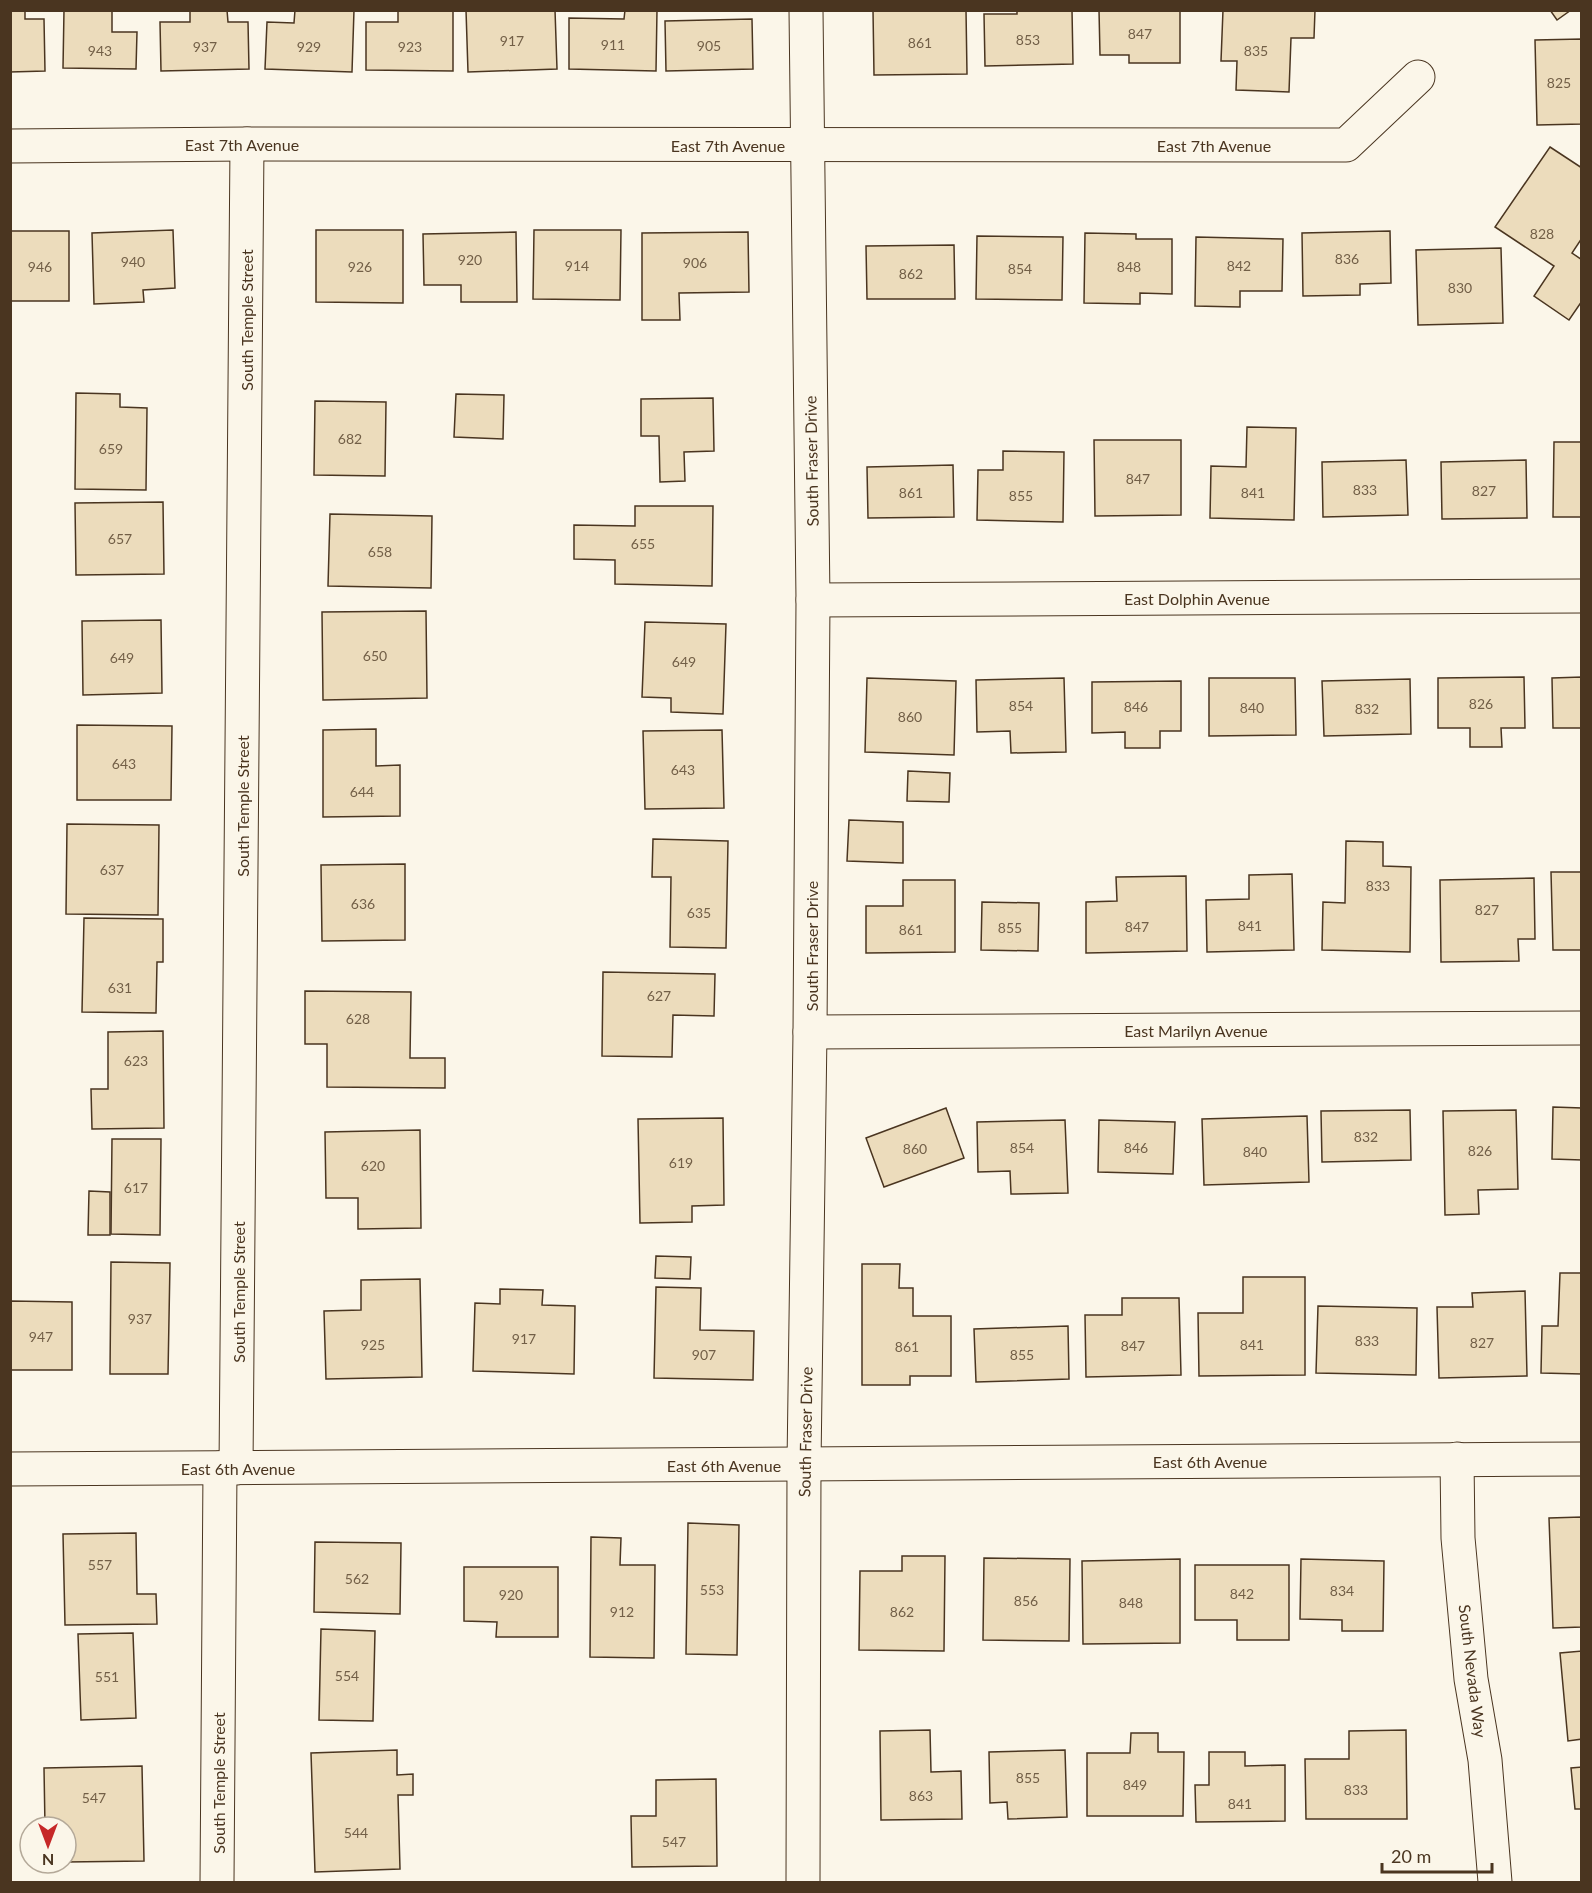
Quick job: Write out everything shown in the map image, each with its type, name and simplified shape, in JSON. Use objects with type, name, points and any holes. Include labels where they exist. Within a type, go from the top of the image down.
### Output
[{"type":"street","name":"South Fraser Drive","points":[[803,1882],[804,1464],[813,600],[806,10]]},
{"type":"street","name":"East 7th Avenue","points":[[10,146],[247,144],[1346,145],[1418,77]]},
{"type":"street","name":"South Temple Street","points":[[217,1882],[228,1468],[247,144]]},
{"type":"street","name":"East Dolphin Avenue","points":[[813,600],[1581,596]]},
{"type":"street","name":"East Marilyn Avenue","points":[[810,1032],[1581,1028]]},
{"type":"street","name":"South Nevada Way","points":[[1457,1459],[1458,1538],[1471,1679],[1485,1760],[1495,1882]]},
{"type":"street","name":"East 6th Avenue","points":[[10,1469],[1581,1459]]},
{"type":"building","points":[[10,10],[25,10],[25,19],[44,19],[45,71],[10,72]]},
{"type":"building","points":[[64,10],[112,10],[112,32],[137,32],[136,69],[63,68]]},
{"type":"building","points":[[190,10],[227,10],[228,22],[248,22],[249,69],[161,71],[160,22],[190,22]]},
{"type":"building","points":[[295,10],[354,10],[352,72],[265,69],[267,22],[294,23]]},
{"type":"building","points":[[398,10],[453,10],[453,71],[366,70],[366,22],[398,22]]},
{"type":"building","points":[[466,10],[555,10],[557,69],[468,72]]},
{"type":"building","points":[[625,10],[657,10],[656,71],[569,69],[569,18],[624,19]]},
{"type":"building","points":[[873,10],[966,10],[967,74],[874,75]]},
{"type":"building","points":[[1017,10],[1072,10],[1073,64],[985,66],[984,14],[1017,14]]},
{"type":"building","points":[[1099,10],[1180,10],[1180,63],[1129,63],[1129,55],[1100,55]]},
{"type":"building","points":[[1223,10],[1315,10],[1314,38],[1291,38],[1289,92],[1236,90],[1237,61],[1221,61]]},
{"type":"building","points":[[1550,10],[1571,10],[1557,20]]},
{"type":"building","points":[[752,19],[753,69],[666,71],[665,21]]},
{"type":"building","points":[[1582,39],[1582,124],[1537,125],[1535,40]]},
{"type":"building","points":[[1550,147],[1582,168],[1582,238],[1572,253],[1582,260],[1582,301],[1569,320],[1534,296],[1554,266],[1495,227]]},
{"type":"building","points":[[173,230],[175,288],[143,290],[144,302],[94,304],[92,233]]},
{"type":"building","points":[[316,230],[403,230],[403,303],[316,302]]},
{"type":"building","points":[[534,230],[621,230],[620,300],[533,299]]},
{"type":"building","points":[[10,231],[69,231],[69,301],[10,301]]},
{"type":"building","points":[[1390,231],[1391,283],[1360,284],[1360,295],[1303,296],[1302,233]]},
{"type":"building","points":[[516,232],[517,302],[461,302],[461,285],[424,285],[423,234]]},
{"type":"building","points":[[748,232],[749,292],[679,293],[680,320],[642,320],[642,233]]},
{"type":"building","points":[[1085,233],[1136,234],[1136,239],[1172,239],[1172,294],[1140,293],[1140,304],[1084,303]]},
{"type":"building","points":[[977,236],[1063,237],[1062,300],[976,299]]},
{"type":"building","points":[[1196,237],[1283,239],[1282,291],[1240,291],[1240,307],[1195,306]]},
{"type":"building","points":[[954,245],[955,299],[867,299],[866,246]]},
{"type":"building","points":[[1501,248],[1503,323],[1418,325],[1416,250]]},
{"type":"building","points":[[76,393],[120,394],[120,407],[147,408],[146,490],[75,489]]},
{"type":"building","points":[[456,394],[504,395],[503,439],[454,437]]},
{"type":"building","points":[[713,398],[714,451],[684,452],[685,481],[660,482],[659,436],[641,436],[641,399]]},
{"type":"building","points":[[315,401],[386,402],[385,476],[314,475]]},
{"type":"building","points":[[1247,427],[1296,428],[1294,520],[1210,518],[1211,466],[1246,467]]},
{"type":"building","points":[[1094,440],[1181,440],[1181,515],[1095,516]]},
{"type":"building","points":[[1554,442],[1582,442],[1582,517],[1553,517]]},
{"type":"building","points":[[1003,451],[1064,452],[1063,522],[977,520],[978,470],[1003,470]]},
{"type":"building","points":[[1406,460],[1408,515],[1323,517],[1322,462]]},
{"type":"building","points":[[1526,460],[1527,518],[1442,519],[1441,462]]},
{"type":"building","points":[[953,465],[954,517],[868,518],[867,467]]},
{"type":"building","points":[[163,502],[164,574],[76,575],[75,503]]},
{"type":"building","points":[[635,506],[713,506],[712,586],[615,584],[615,560],[574,559],[574,525],[635,526]]},
{"type":"building","points":[[330,514],[432,516],[431,588],[328,586]]},
{"type":"building","points":[[426,611],[427,698],[323,700],[322,612]]},
{"type":"building","points":[[161,620],[162,693],[83,695],[82,621]]},
{"type":"building","points":[[645,622],[726,624],[723,714],[671,712],[671,698],[642,697]]},
{"type":"building","points":[[1524,677],[1525,728],[1501,728],[1502,747],[1470,747],[1470,728],[1438,728],[1438,678]]},
{"type":"building","points":[[1582,677],[1582,728],[1553,728],[1552,678]]},
{"type":"building","points":[[867,678],[956,681],[954,755],[865,752]]},
{"type":"building","points":[[1064,678],[1066,752],[1011,753],[1010,731],[977,732],[976,680]]},
{"type":"building","points":[[1209,678],[1295,678],[1296,735],[1209,736]]},
{"type":"building","points":[[1410,679],[1411,734],[1324,736],[1322,681]]},
{"type":"building","points":[[1181,681],[1181,731],[1160,731],[1160,748],[1125,748],[1125,732],[1092,733],[1092,682]]},
{"type":"building","points":[[77,725],[172,726],[171,800],[77,800]]},
{"type":"building","points":[[376,729],[376,766],[400,765],[400,816],[323,817],[323,730]]},
{"type":"building","points":[[722,730],[724,808],[645,809],[643,731]]},
{"type":"building","points":[[908,771],[950,773],[949,802],[907,801]]},
{"type":"building","points":[[849,820],[903,822],[903,863],[847,861]]},
{"type":"building","points":[[67,824],[159,825],[158,915],[66,914]]},
{"type":"building","points":[[653,839],[728,841],[726,948],[670,947],[671,877],[652,877]]},
{"type":"building","points":[[1346,841],[1383,842],[1383,866],[1411,867],[1410,952],[1322,950],[1323,902],[1345,903]]},
{"type":"building","points":[[405,864],[405,940],[322,941],[321,865]]},
{"type":"building","points":[[1551,872],[1582,872],[1582,950],[1553,950]]},
{"type":"building","points":[[1292,874],[1294,950],[1207,952],[1206,900],[1249,899],[1249,875]]},
{"type":"building","points":[[1186,876],[1187,951],[1086,953],[1086,902],[1117,901],[1116,877]]},
{"type":"building","points":[[1534,878],[1535,939],[1518,939],[1519,961],[1441,962],[1440,880]]},
{"type":"building","points":[[903,880],[955,880],[955,952],[866,953],[866,906],[903,906]]},
{"type":"building","points":[[982,902],[1039,903],[1038,951],[981,950]]},
{"type":"building","points":[[84,918],[163,919],[163,962],[157,962],[156,1013],[82,1012]]},
{"type":"building","points":[[603,972],[715,974],[714,1016],[673,1015],[672,1057],[602,1056]]},
{"type":"building","points":[[305,991],[411,992],[410,1058],[445,1058],[445,1088],[327,1087],[327,1044],[305,1044]]},
{"type":"building","points":[[163,1031],[164,1128],[92,1129],[91,1089],[108,1089],[108,1032]]},
{"type":"building","points":[[1553,1107],[1582,1108],[1582,1160],[1552,1159]]},
{"type":"building","points":[[946,1108],[964,1158],[884,1187],[866,1138]]},
{"type":"building","points":[[1410,1110],[1411,1160],[1322,1162],[1321,1111]]},
{"type":"building","points":[[1516,1110],[1518,1189],[1478,1190],[1479,1214],[1445,1215],[1443,1111]]},
{"type":"building","points":[[1307,1116],[1309,1182],[1204,1185],[1202,1119]]},
{"type":"building","points":[[723,1118],[724,1205],[692,1206],[692,1222],[640,1223],[638,1119]]},
{"type":"building","points":[[1065,1120],[1068,1193],[1011,1194],[1010,1171],[978,1172],[977,1122]]},
{"type":"building","points":[[1099,1120],[1175,1122],[1173,1174],[1098,1172]]},
{"type":"building","points":[[420,1130],[421,1228],[358,1229],[358,1198],[326,1198],[325,1132]]},
{"type":"building","points":[[112,1139],[161,1139],[160,1235],[111,1234]]},
{"type":"building","points":[[89,1191],[110,1192],[110,1235],[88,1235]]},
{"type":"building","points":[[656,1256],[691,1257],[690,1279],[655,1278]]},
{"type":"building","points":[[111,1262],[170,1263],[168,1374],[110,1374]]},
{"type":"building","points":[[862,1264],[900,1264],[899,1288],[913,1288],[913,1316],[951,1316],[951,1376],[910,1376],[910,1385],[862,1385]]},
{"type":"building","points":[[1560,1273],[1582,1273],[1582,1374],[1541,1373],[1542,1326],[1558,1326]]},
{"type":"building","points":[[1243,1277],[1305,1277],[1305,1375],[1199,1376],[1198,1313],[1243,1313]]},
{"type":"building","points":[[420,1279],[422,1377],[326,1379],[324,1311],[361,1310],[361,1280]]},
{"type":"building","points":[[656,1287],[701,1288],[700,1330],[754,1331],[753,1380],[654,1378]]},
{"type":"building","points":[[500,1289],[543,1290],[542,1305],[575,1306],[574,1374],[473,1371],[475,1303],[500,1304]]},
{"type":"building","points":[[1525,1291],[1527,1376],[1439,1378],[1437,1307],[1473,1307],[1472,1293]]},
{"type":"building","points":[[1122,1298],[1179,1298],[1181,1375],[1086,1377],[1085,1315],[1122,1315]]},
{"type":"building","points":[[10,1301],[72,1302],[72,1370],[10,1370]]},
{"type":"building","points":[[1318,1306],[1417,1308],[1416,1375],[1316,1373]]},
{"type":"building","points":[[1068,1326],[1069,1379],[976,1382],[974,1329]]},
{"type":"building","points":[[1582,1517],[1582,1627],[1553,1628],[1549,1518]]},
{"type":"building","points":[[688,1523],[739,1525],[737,1655],[686,1654]]},
{"type":"building","points":[[136,1533],[137,1594],[156,1594],[157,1624],[65,1625],[63,1534]]},
{"type":"building","points":[[591,1537],[621,1538],[620,1565],[655,1565],[654,1658],[590,1657]]},
{"type":"building","points":[[315,1542],[401,1543],[400,1614],[314,1612]]},
{"type":"building","points":[[902,1556],[945,1556],[944,1651],[859,1650],[860,1571],[902,1571]]},
{"type":"building","points":[[984,1558],[1070,1559],[1069,1641],[983,1640]]},
{"type":"building","points":[[1180,1559],[1180,1643],[1083,1644],[1082,1561]]},
{"type":"building","points":[[1301,1559],[1384,1561],[1383,1631],[1342,1631],[1342,1620],[1300,1619]]},
{"type":"building","points":[[1195,1565],[1289,1565],[1289,1640],[1237,1640],[1237,1620],[1195,1620]]},
{"type":"building","points":[[464,1567],[558,1567],[558,1637],[496,1637],[497,1622],[464,1621]]},
{"type":"building","points":[[321,1629],[375,1631],[373,1721],[319,1720]]},
{"type":"building","points":[[133,1633],[136,1718],[81,1720],[78,1634]]},
{"type":"building","points":[[1582,1651],[1582,1739],[1568,1741],[1560,1653]]},
{"type":"building","points":[[930,1730],[931,1772],[961,1771],[962,1819],[881,1820],[880,1731]]},
{"type":"building","points":[[1406,1730],[1407,1819],[1306,1819],[1305,1759],[1349,1759],[1349,1731]]},
{"type":"building","points":[[1131,1733],[1158,1733],[1158,1752],[1184,1752],[1183,1816],[1087,1816],[1087,1753],[1130,1753]]},
{"type":"building","points":[[397,1750],[397,1775],[413,1774],[413,1795],[398,1795],[400,1869],[315,1872],[311,1753]]},
{"type":"building","points":[[1065,1750],[1067,1817],[1008,1819],[1007,1802],[990,1803],[989,1752]]},
{"type":"building","points":[[1209,1752],[1245,1752],[1245,1766],[1285,1765],[1285,1821],[1196,1822],[1195,1785],[1209,1785]]},
{"type":"building","points":[[142,1766],[144,1861],[78,1862],[78,1815],[45,1815],[44,1768]]},
{"type":"building","points":[[1582,1767],[1582,1811],[1575,1809],[1571,1768]]},
{"type":"building","points":[[716,1779],[717,1866],[632,1867],[631,1816],[656,1816],[656,1780]]}]
